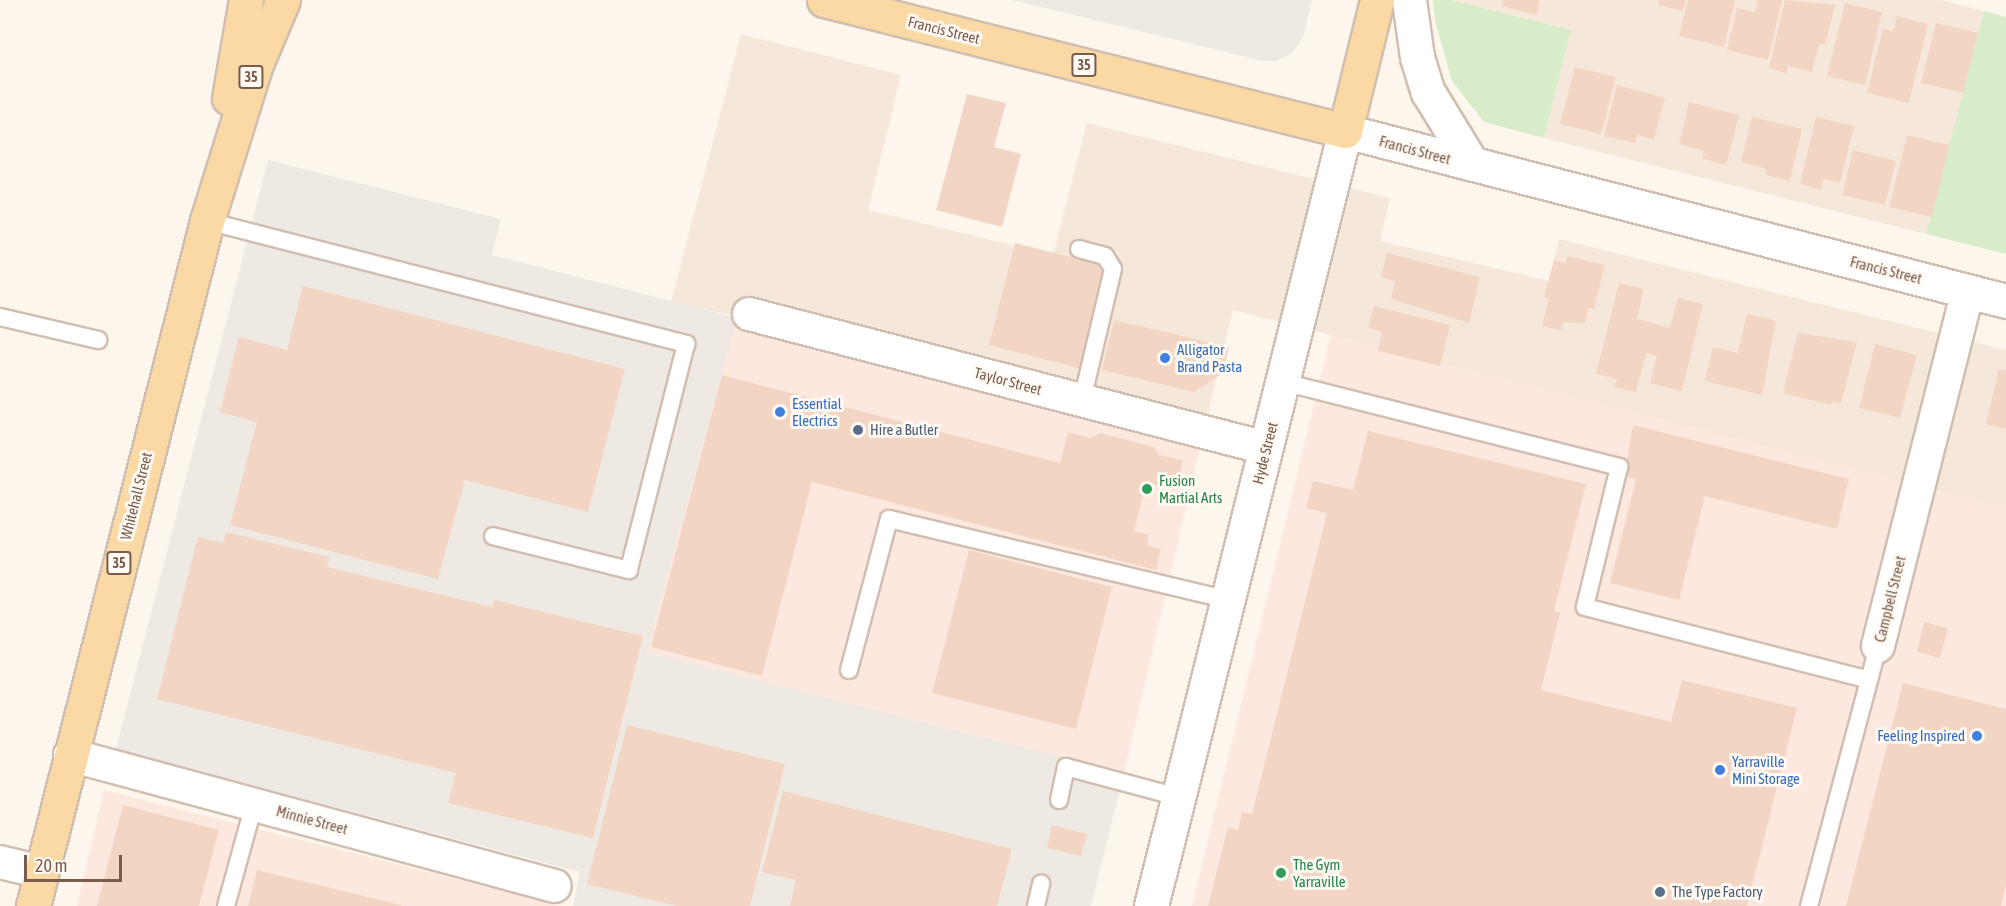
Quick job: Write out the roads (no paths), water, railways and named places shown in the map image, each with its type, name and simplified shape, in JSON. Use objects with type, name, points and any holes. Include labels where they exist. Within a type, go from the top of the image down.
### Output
[{"type":"main road","name":"Whitehall Street","points":[[225,156],[231,75],[246,0]]},
{"type":"main road","name":"Whitehall Street","points":[[33,906],[207,221],[255,64],[283,0]]},
{"type":"main road","name":"Francis Street","points":[[824,0],[2006,301]]},
{"type":"main road","name":"Hyde Street","points":[[1151,906],[1377,0]]},
{"type":"main road","points":[[1409,0],[1417,57],[1428,92],[1472,165]]},
{"type":"street","name":"Campbell Street","points":[[1878,646],[1968,291]]},
{"type":"street","name":"Taylor Street","points":[[749,314],[1266,448]]},
{"type":"street","name":"Minnie Street","points":[[70,755],[555,886]]},
{"type":"street","points":[[0,862],[41,872]]},
{"type":"lane","points":[[207,221],[686,344],[629,570],[493,536]]},
{"type":"lane","points":[[1079,249],[1104,256],[1113,269],[1082,400]]},
{"type":"lane","points":[[0,317],[98,340]]},
{"type":"lane","points":[[1283,382],[1619,467],[1585,607],[1869,680]]},
{"type":"lane","points":[[849,670],[889,519],[1228,600]]},
{"type":"lane","name":"Campbell Street","points":[[1809,906],[1878,646]]},
{"type":"lane","points":[[1059,800],[1066,767],[1178,797]]},
{"type":"lane","points":[[226,906],[254,804]]},
{"type":"lane","points":[[1036,906],[1041,884]]},
{"type":"place","name":"Alligator Brand Pasta","points":[[1165,358]]},
{"type":"place","name":"Essential Electrics","points":[[780,412]]},
{"type":"place","name":"Hire a Butler","points":[[858,430]]},
{"type":"place","name":"Fusion Martial Arts","points":[[1147,489]]},
{"type":"place","name":"Feeling Inspired","points":[[1977,736]]},
{"type":"place","name":"Yarraville Mini Storage","points":[[1720,770]]},
{"type":"place","name":"The Gym Yarraville","points":[[1281,873]]},
{"type":"place","name":"The Type Factory","points":[[1660,892]]}]
